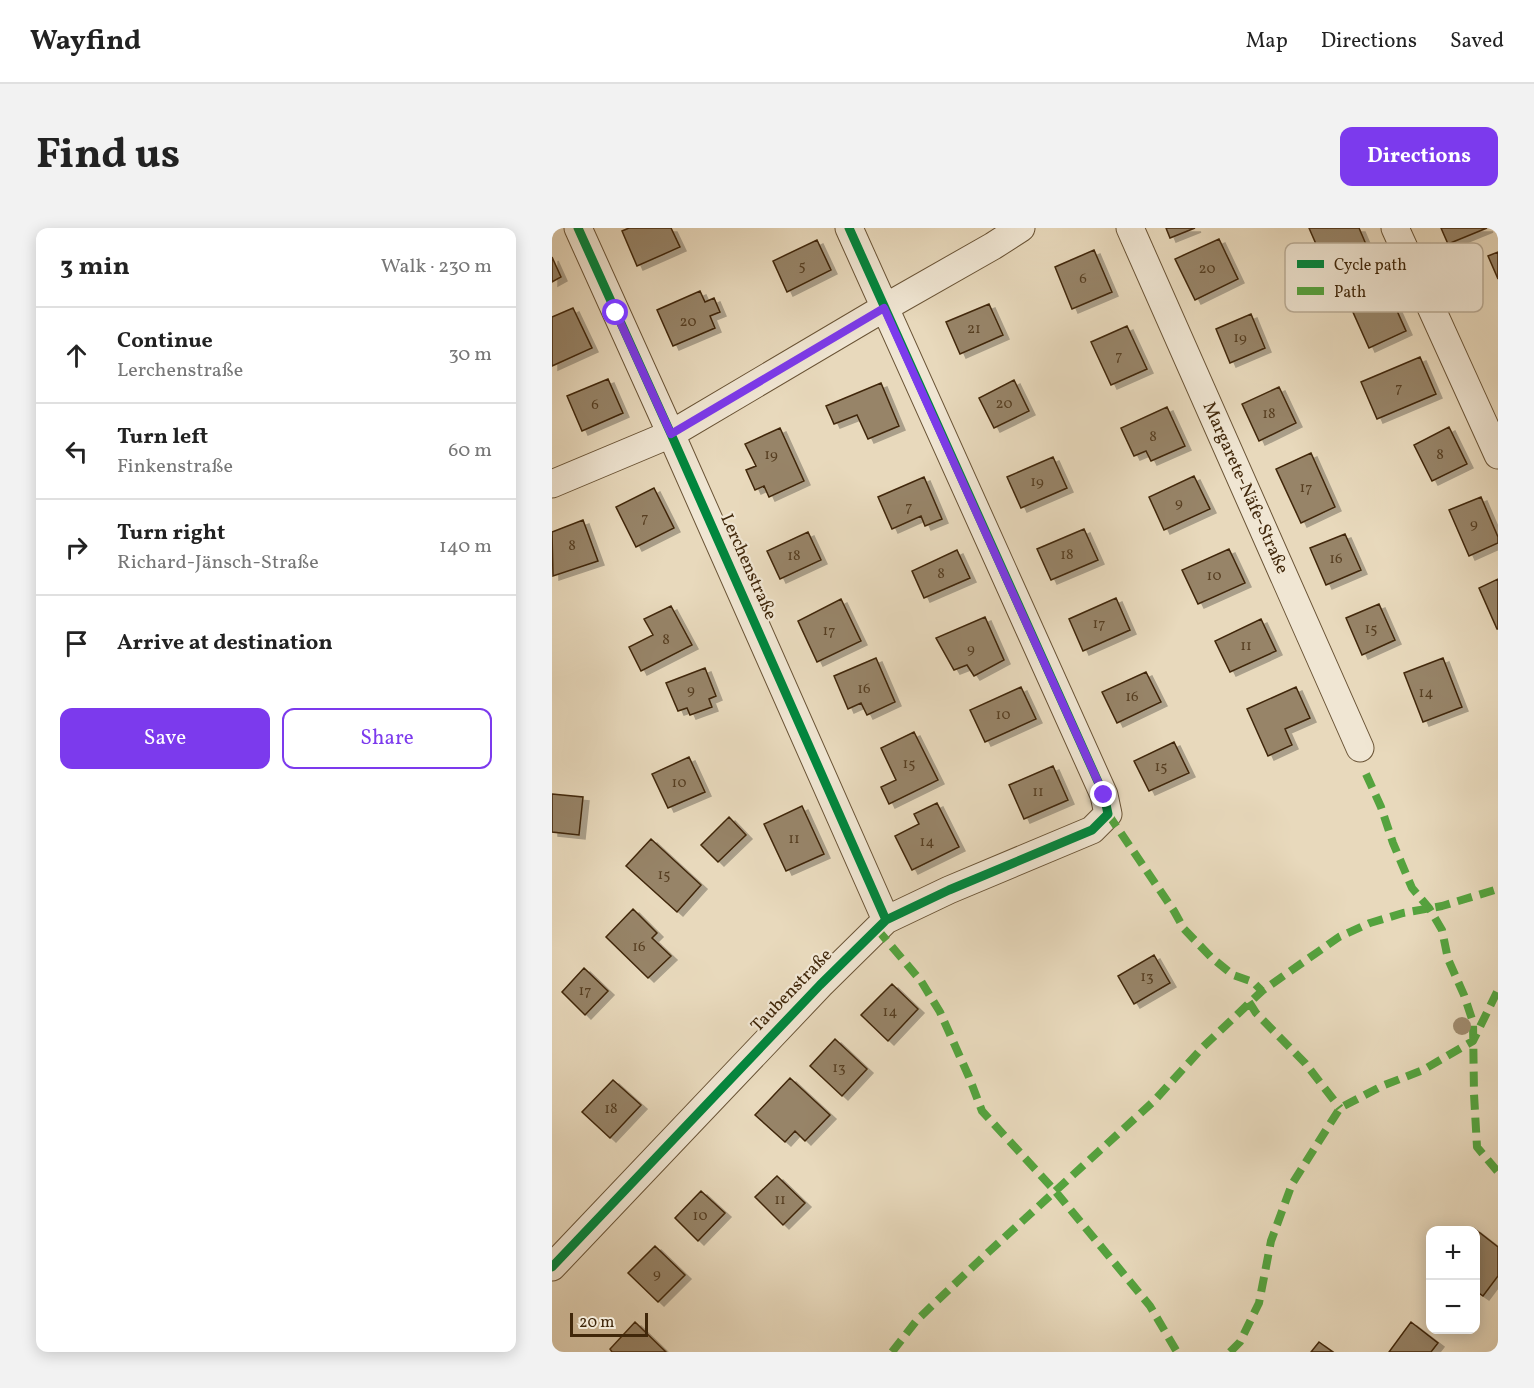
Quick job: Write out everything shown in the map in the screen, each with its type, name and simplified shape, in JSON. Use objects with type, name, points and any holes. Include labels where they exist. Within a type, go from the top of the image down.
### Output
[{"type":"street","name":"Lerchenstraße","points":[[578,228],[886,920]]},
{"type":"street","points":[[849,228],[884,308]]},
{"type":"street","points":[[552,484],[671,434],[1021,228]]},
{"type":"street","name":"Margarete-Näfe-Straße","points":[[1130,228],[1360,748]]},
{"type":"street","points":[[1395,228],[1402,243]]},
{"type":"street","name":"Taubenstraße","points":[[552,1267],[820,985],[886,920],[949,890],[1092,830],[1108,814],[1104,795],[884,308]]},
{"type":"street","points":[[1433,312],[1498,455]]},
{"type":"building","points":[[629,228],[671,228],[680,247],[637,266],[622,231]]},
{"type":"building","points":[[1166,228],[1195,228],[1170,238]]},
{"type":"building","points":[[1309,228],[1359,228],[1365,243],[1316,243]]},
{"type":"building","points":[[1441,228],[1487,228],[1450,243],[1448,243]]},
{"type":"building","points":[[1219,239],[1238,279],[1195,300],[1175,259]]},
{"type":"building","points":[[817,240],[831,270],[787,292],[773,261]]},
{"type":"building","points":[[1094,250],[1112,292],[1072,309],[1055,267]]},
{"type":"building","points":[[1498,252],[1498,279],[1488,256]]},
{"type":"building","points":[[552,257],[561,277],[552,282]]},
{"type":"building","points":[[700,291],[705,302],[714,298],[720,312],[710,316],[715,328],[673,346],[657,310]]},
{"type":"building","points":[[989,304],[1003,335],[960,354],[946,322]]},
{"type":"building","points":[[573,308],[592,348],[552,366],[552,317]]},
{"type":"building","points":[[1353,312],[1398,312],[1406,331],[1369,348]]},
{"type":"building","points":[[1251,314],[1265,348],[1230,363],[1216,329]]},
{"type":"building","points":[[1127,326],[1147,369],[1111,385],[1091,342]]},
{"type":"building","points":[[1420,357],[1436,394],[1377,419],[1361,382]]},
{"type":"building","points":[[608,379],[623,413],[582,431],[567,396]]},
{"type":"building","points":[[1014,380],[1029,411],[994,428],[979,398]]},
{"type":"building","points":[[881,383],[899,426],[868,439],[857,415],[834,424],[826,406]]},
{"type":"building","points":[[1279,387],[1296,423],[1259,441],[1242,404]]},
{"type":"building","points":[[1167,407],[1185,446],[1151,461],[1146,451],[1134,456],[1121,428]]},
{"type":"building","points":[[1449,427],[1467,464],[1432,481],[1414,445]]},
{"type":"building","points":[[780,428],[804,481],[769,497],[764,486],[755,490],[746,470],[756,466],[745,444]]},
{"type":"building","points":[[1311,453],[1335,507],[1301,523],[1276,469]]},
{"type":"building","points":[[1053,457],[1067,488],[1021,508],[1007,477]]},
{"type":"building","points":[[1194,476],[1210,509],[1164,530],[1149,497]]},
{"type":"building","points":[[924,477],[942,519],[925,526],[921,516],[892,529],[878,497]]},
{"type":"building","points":[[654,488],[674,528],[636,547],[616,507]]},
{"type":"building","points":[[1481,497],[1498,537],[1498,543],[1469,556],[1449,510]]},
{"type":"building","points":[[583,520],[598,561],[553,576],[552,532]]},
{"type":"building","points":[[1084,529],[1098,560],[1051,580],[1037,549]]},
{"type":"building","points":[[808,532],[821,560],[780,579],[767,551]]},
{"type":"building","points":[[1345,534],[1361,570],[1326,585],[1310,548]]},
{"type":"building","points":[[1229,549],[1245,583],[1198,604],[1182,570]]},
{"type":"building","points":[[957,550],[970,578],[924,598],[912,571]]},
{"type":"building","points":[[1498,579],[1498,629],[1497,629],[1479,588]]},
{"type":"building","points":[[1116,598],[1130,630],[1083,651],[1069,619]]},
{"type":"building","points":[[841,599],[861,641],[817,662],[798,621]]},
{"type":"building","points":[[1379,604],[1395,640],[1362,655],[1346,618]]},
{"type":"building","points":[[671,606],[692,645],[641,671],[629,647],[653,635],[644,619]]},
{"type":"building","points":[[985,617],[1004,660],[974,676],[967,665],[954,670],[936,638]]},
{"type":"building","points":[[1261,619],[1276,651],[1230,672],[1215,641]]},
{"type":"building","points":[[876,658],[895,702],[867,715],[861,703],[848,709],[834,676]]},
{"type":"building","points":[[1443,658],[1462,707],[1423,722],[1404,673]]},
{"type":"building","points":[[705,668],[716,696],[709,699],[712,707],[690,715],[687,708],[678,711],[666,683]]},
{"type":"building","points":[[1146,672],[1161,702],[1117,723],[1102,692]]},
{"type":"building","points":[[1021,687],[1036,719],[985,742],[970,710]]},
{"type":"building","points":[[1296,687],[1310,718],[1285,729],[1292,745],[1268,756],[1247,709]]},
{"type":"building","points":[[914,732],[938,780],[889,804],[881,787],[896,780],[881,748]]},
{"type":"building","points":[[1174,742],[1189,773],[1149,791],[1134,761]]},
{"type":"building","points":[[689,757],[705,792],[668,808],[652,774]]},
{"type":"building","points":[[1053,766],[1068,800],[1024,819],[1009,785]]},
{"type":"building","points":[[552,794],[583,797],[579,835],[552,832]]},
{"type":"building","points":[[937,803],[959,847],[912,870],[895,836],[919,824],[914,814]]},
{"type":"building","points":[[802,806],[824,854],[786,871],[764,824]]},
{"type":"building","points":[[729,817],[746,835],[718,862],[701,845]]},
{"type":"building","points":[[651,839],[701,885],[677,912],[626,866]]},
{"type":"building","points":[[633,909],[657,933],[652,938],[671,956],[648,978],[606,937]]},
{"type":"building","points":[[1154,955],[1170,983],[1134,1004],[1118,976]]},
{"type":"building","points":[[584,968],[608,991],[585,1015],[562,992]]},
{"type":"building","points":[[892,984],[918,1009],[888,1041],[861,1015]]},
{"type":"building","points":[[835,1039],[867,1069],[842,1096],[810,1066]]},
{"type":"building","points":[[790,1078],[830,1115],[805,1141],[795,1131],[785,1142],[755,1115]]},
{"type":"building","points":[[613,1080],[641,1105],[610,1138],[582,1112]]},
{"type":"building","points":[[777,1176],[805,1203],[783,1225],[755,1197]]},
{"type":"building","points":[[701,1191],[725,1213],[698,1241],[675,1218]]},
{"type":"building","points":[[1480,1233],[1498,1247],[1498,1276],[1483,1296],[1480,1294]]},
{"type":"building","points":[[655,1246],[685,1275],[658,1302],[628,1273]]},
{"type":"building","points":[[635,1322],[666,1352],[612,1352],[610,1349]]},
{"type":"building","points":[[1411,1322],[1438,1343],[1431,1352],[1389,1352]]},
{"type":"building","points":[[1319,1342],[1333,1352],[1311,1352]]},
{"type":"marked path","points":[[1366,774],[1412,888],[1429,908],[1442,930],[1448,959],[1473,1022],[1477,1147],[1498,1172]]},
{"type":"marked path","points":[[1108,814],[1184,929],[1211,957],[1233,975],[1253,982],[1262,991]]},
{"type":"marked path","points":[[892,1352],[917,1320],[1154,1101],[1203,1047],[1262,991],[1339,937],[1370,923],[1403,913],[1442,906],[1498,889]]},
{"type":"marked path","points":[[877,929],[921,981],[940,1012],[982,1111],[1056,1192],[1150,1306],[1177,1352]]},
{"type":"marked path","points":[[1230,1352],[1240,1342],[1259,1303],[1271,1241],[1292,1184],[1340,1108],[1382,1086],[1423,1070],[1473,1041],[1498,990]]},
{"type":"marked path","points":[[1249,1002],[1256,1013],[1305,1063],[1340,1108]]},
{"type":"cycle path","points":[[578,228],[886,920]]},
{"type":"cycle path","points":[[552,1267],[820,985],[886,920],[949,890],[1092,830],[1108,814],[1104,795],[849,228]]},
{"type":"route","points":[[616,313],[671,434],[884,308],[1104,795]]}]
